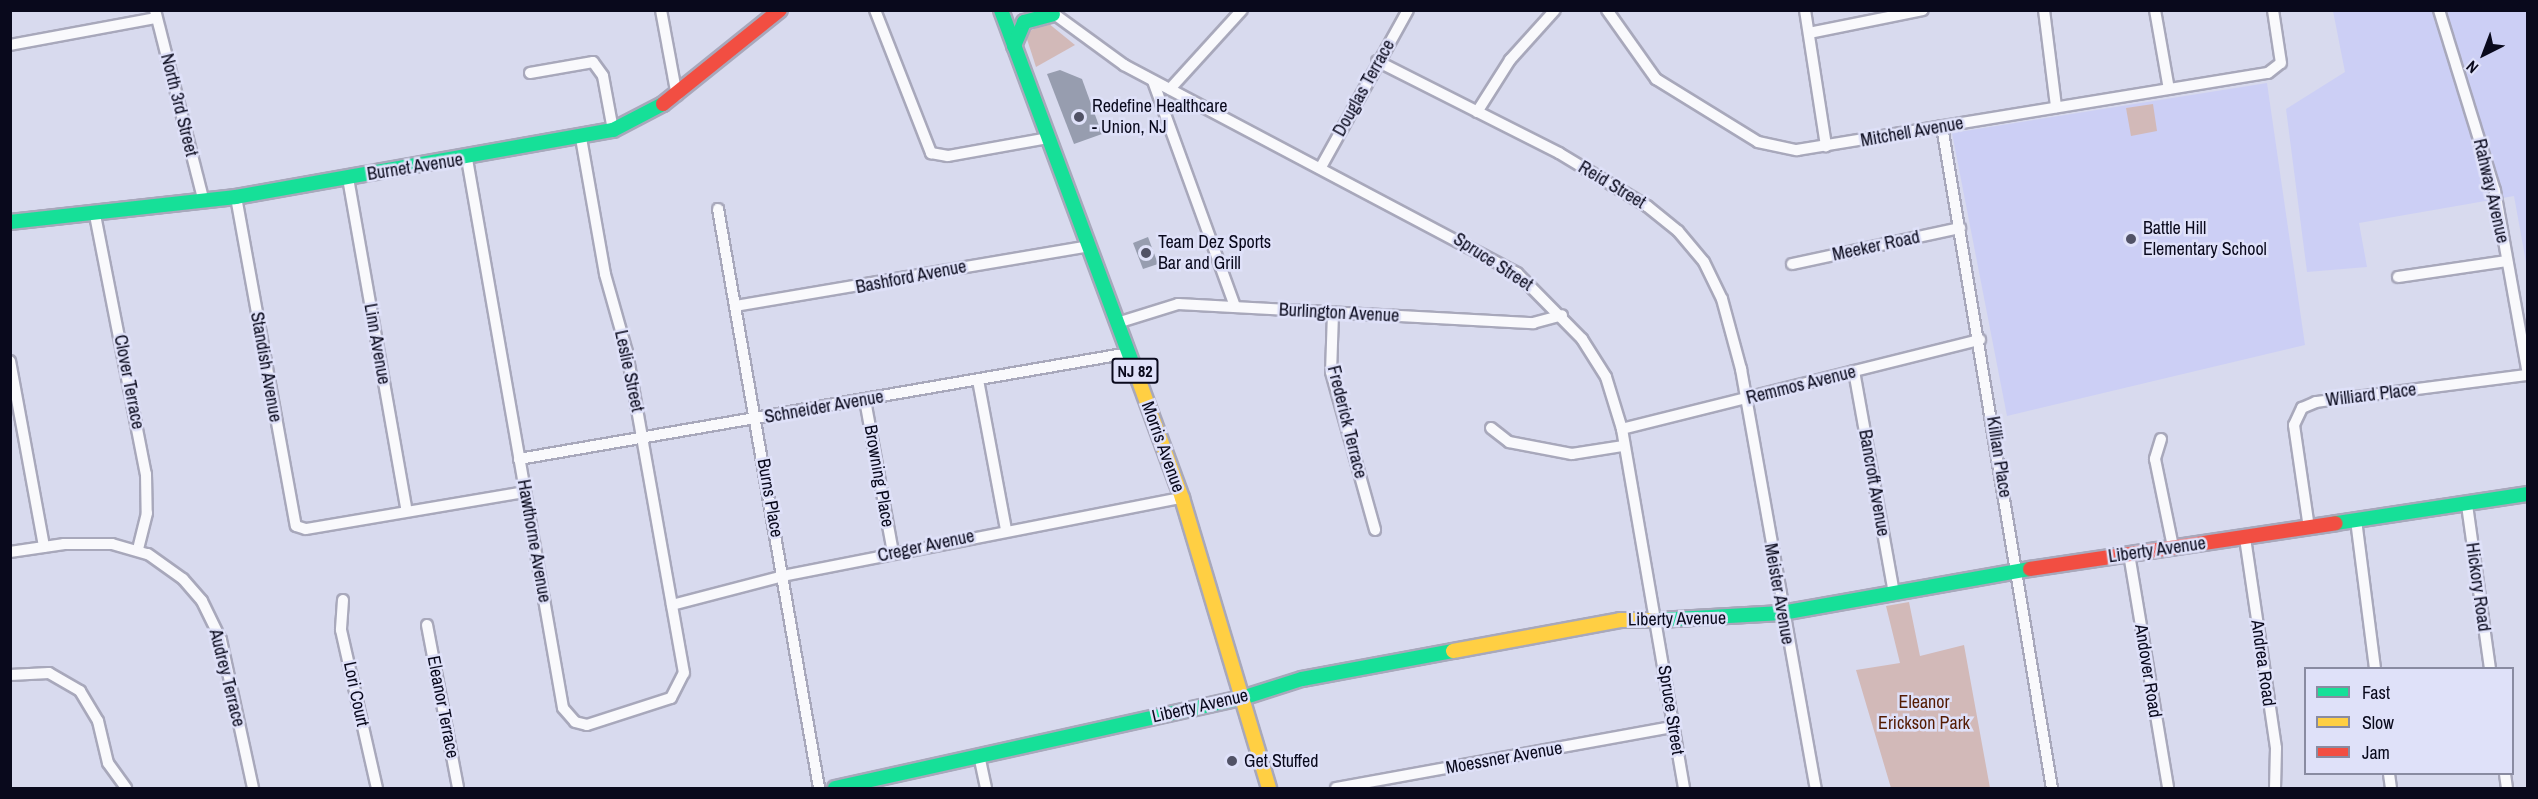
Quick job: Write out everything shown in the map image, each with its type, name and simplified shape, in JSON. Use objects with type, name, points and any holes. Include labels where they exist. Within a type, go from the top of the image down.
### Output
[{"type":"street","points":[[661,10],[676,96]]},
{"type":"street","name":"Burnet Avenue","points":[[10,222],[95,215],[203,199],[236,197],[466,159],[613,130],[676,96],[780,10]]},
{"type":"street","points":[[875,10],[931,153],[990,148],[1048,138]]},
{"type":"street","name":"Morris Avenue","points":[[1001,10],[1182,498],[1269,789]]},
{"type":"street","points":[[1170,89],[1242,10]]},
{"type":"street","name":"Douglas Terrace","points":[[1321,167],[1377,61],[1408,10]]},
{"type":"street","points":[[1477,112],[1516,52],[1555,10]]},
{"type":"street","name":"Mitchell Avenue","points":[[1607,10],[1638,59],[1679,95],[1758,142],[1797,150],[2268,72],[2281,63],[2273,10]]},
{"type":"street","points":[[1805,10],[1826,146]]},
{"type":"street","points":[[1809,33],[1923,10]]},
{"type":"street","points":[[2044,10],[2056,107]]},
{"type":"street","points":[[2155,10],[2169,89]]},
{"type":"street","name":"Rahway Avenue","points":[[2439,10],[2487,159],[2527,375]]},
{"type":"street","points":[[1014,46],[1017,31],[1029,19],[1051,12]]},
{"type":"street","name":"Spruce Street","points":[[1051,12],[1102,52],[1153,81],[1321,167],[1517,273],[1562,315],[1606,377],[1622,429],[1623,446],[1658,618],[1672,727],[1684,789]]},
{"type":"street","points":[[10,45],[156,14]]},
{"type":"street","name":"North 3rd Street","points":[[156,14],[203,199]]},
{"type":"street","points":[[530,73],[584,61],[596,65],[603,76],[613,130]]},
{"type":"street","name":"Reid Street","points":[[1377,61],[1559,153],[1647,206],[1678,231],[1704,262],[1722,299],[1744,400]]},
{"type":"street","points":[[1153,81],[1235,306]]},
{"type":"street","name":"Killian Place","points":[[1942,126],[1980,340],[2052,789]]},
{"type":"street","name":"Leslie Street","points":[[581,138],[605,274],[627,352],[672,605]]},
{"type":"street","name":"Hawthorne Avenue","points":[[466,159],[563,708],[570,718],[587,725],[663,703],[679,690],[684,673],[672,605]]},
{"type":"street","name":"Linn Avenue","points":[[348,178],[407,511]]},
{"type":"street","name":"Standish Avenue","points":[[236,197],[296,526],[306,529],[407,511]]},
{"type":"street","name":"Burns Place","points":[[718,209],[819,789]]},
{"type":"street","name":"Clover Terrace","points":[[95,215],[146,474],[147,513],[138,550]]},
{"type":"street","name":"Meeker Road","points":[[1792,264],[1960,228]]},
{"type":"street","name":"Bashford Avenue","points":[[735,306],[1088,246]]},
{"type":"street","points":[[2398,277],[2507,261]]},
{"type":"street","name":"Burlington Avenue","points":[[1117,324],[1178,304],[1533,323],[1562,315]]},
{"type":"street","name":"Frederick Terrace","points":[[1334,313],[1330,372],[1375,530]]},
{"type":"street","name":"Remmos Avenue","points":[[1622,429],[1980,340]]},
{"type":"street","name":"Schneider Avenue","points":[[519,459],[642,440],[1128,353]]},
{"type":"street","points":[[10,361],[44,547]]},
{"type":"street","name":"Bancroft Avenue","points":[[1854,371],[1894,594]]},
{"type":"street","name":"Williard Place","points":[[2309,528],[2294,425],[2302,408],[2527,375]]},
{"type":"street","points":[[978,380],[1006,530]]},
{"type":"street","name":"Browning Place","points":[[865,399],[893,553]]},
{"type":"street","name":"Meister Avenue","points":[[1744,400],[1816,789]]},
{"type":"street","points":[[1491,428],[1509,442],[1572,454],[1623,446]]},
{"type":"street","points":[[2162,440],[2156,459],[2173,547]]},
{"type":"street","points":[[407,511],[525,492]]},
{"type":"street","name":"Liberty Avenue","points":[[835,789],[1242,698],[1302,679],[1620,620],[1658,618],[1719,620],[1782,613],[2018,571],[2528,494]]},
{"type":"street","name":"Creger Avenue","points":[[672,605],[783,576],[1006,530],[1182,498]]},
{"type":"street","name":"Hickory Road","points":[[2467,505],[2490,667]]},
{"type":"street","points":[[2356,520],[2375,667]]},
{"type":"street","name":"Andrea Road","points":[[2245,538],[2276,748],[2275,789]]},
{"type":"street","name":"Audrey Terrace","points":[[10,552],[97,542],[138,550],[183,579],[210,613],[221,640],[253,789]]},
{"type":"street","name":"Andover Road","points":[[2129,554],[2168,789]]},
{"type":"street","name":"Lori Court","points":[[343,600],[342,630],[376,789]]},
{"type":"street","name":"Eleanor Terrace","points":[[427,625],[458,789]]},
{"type":"street","points":[[10,675],[49,673],[80,691],[98,721],[108,763],[126,789]]},
{"type":"street","name":"Moessner Avenue","points":[[1336,789],[1672,727]]},
{"type":"street","points":[[979,755],[986,789]]},
{"type":"shaded area","points":[[2333,11],[2527,11],[2527,268],[2514,196],[2359,223],[2367,267],[2307,272],[2286,109],[2345,72]]},
{"type":"shaded area","name":"Battle Hill Elementary School","points":[[2267,83],[2305,345],[2007,416],[1952,133]]},
{"type":"green space","points":[[1048,23],[1075,45],[1036,67],[1025,33]]},
{"type":"green space","points":[[2153,104],[2157,131],[2131,136],[2126,108]]},
{"type":"green space","name":"Eleanor Erickson Park","points":[[1909,602],[1920,656],[1964,645],[1990,788],[1891,788],[1856,670],[1900,663],[1886,606]]},
{"type":"building","points":[[1060,70],[1082,79],[1102,134],[1074,144],[1047,74]]},
{"type":"building","name":"Team Dez Sports Bar and Grill","points":[[1148,237],[1158,264],[1143,269],[1133,243]]},
{"type":"traffic: fast","points":[[1001,10],[1139,381]]},
{"type":"traffic: fast","points":[[1014,46],[1024,22],[1053,14]]},
{"type":"traffic: fast","points":[[10,222],[236,197],[613,130],[663,104]]},
{"type":"traffic: fast","points":[[2336,523],[2528,494]]},
{"type":"traffic: fast","points":[[1658,620],[1782,613],[2030,569]]},
{"type":"traffic: fast","points":[[835,788],[1242,698],[1302,679],[1453,651]]},
{"type":"traffic: slow","points":[[1139,381],[1182,498],[1269,788]]},
{"type":"traffic: slow","points":[[1453,651],[1620,620],[1658,620]]},
{"type":"traffic: jam","points":[[663,104],[780,10]]},
{"type":"traffic: jam","points":[[2030,569],[2336,523]]},
{"type":"place","name":"Redefine Healthcare - Union, NJ","points":[[1079,117]]},
{"type":"place","name":"Battle Hill Elementary School","points":[[2131,239]]},
{"type":"place","name":"Team Dez Sports Bar and Grill","points":[[1146,253]]},
{"type":"place","name":"Get Stuffed","points":[[1232,761]]}]
